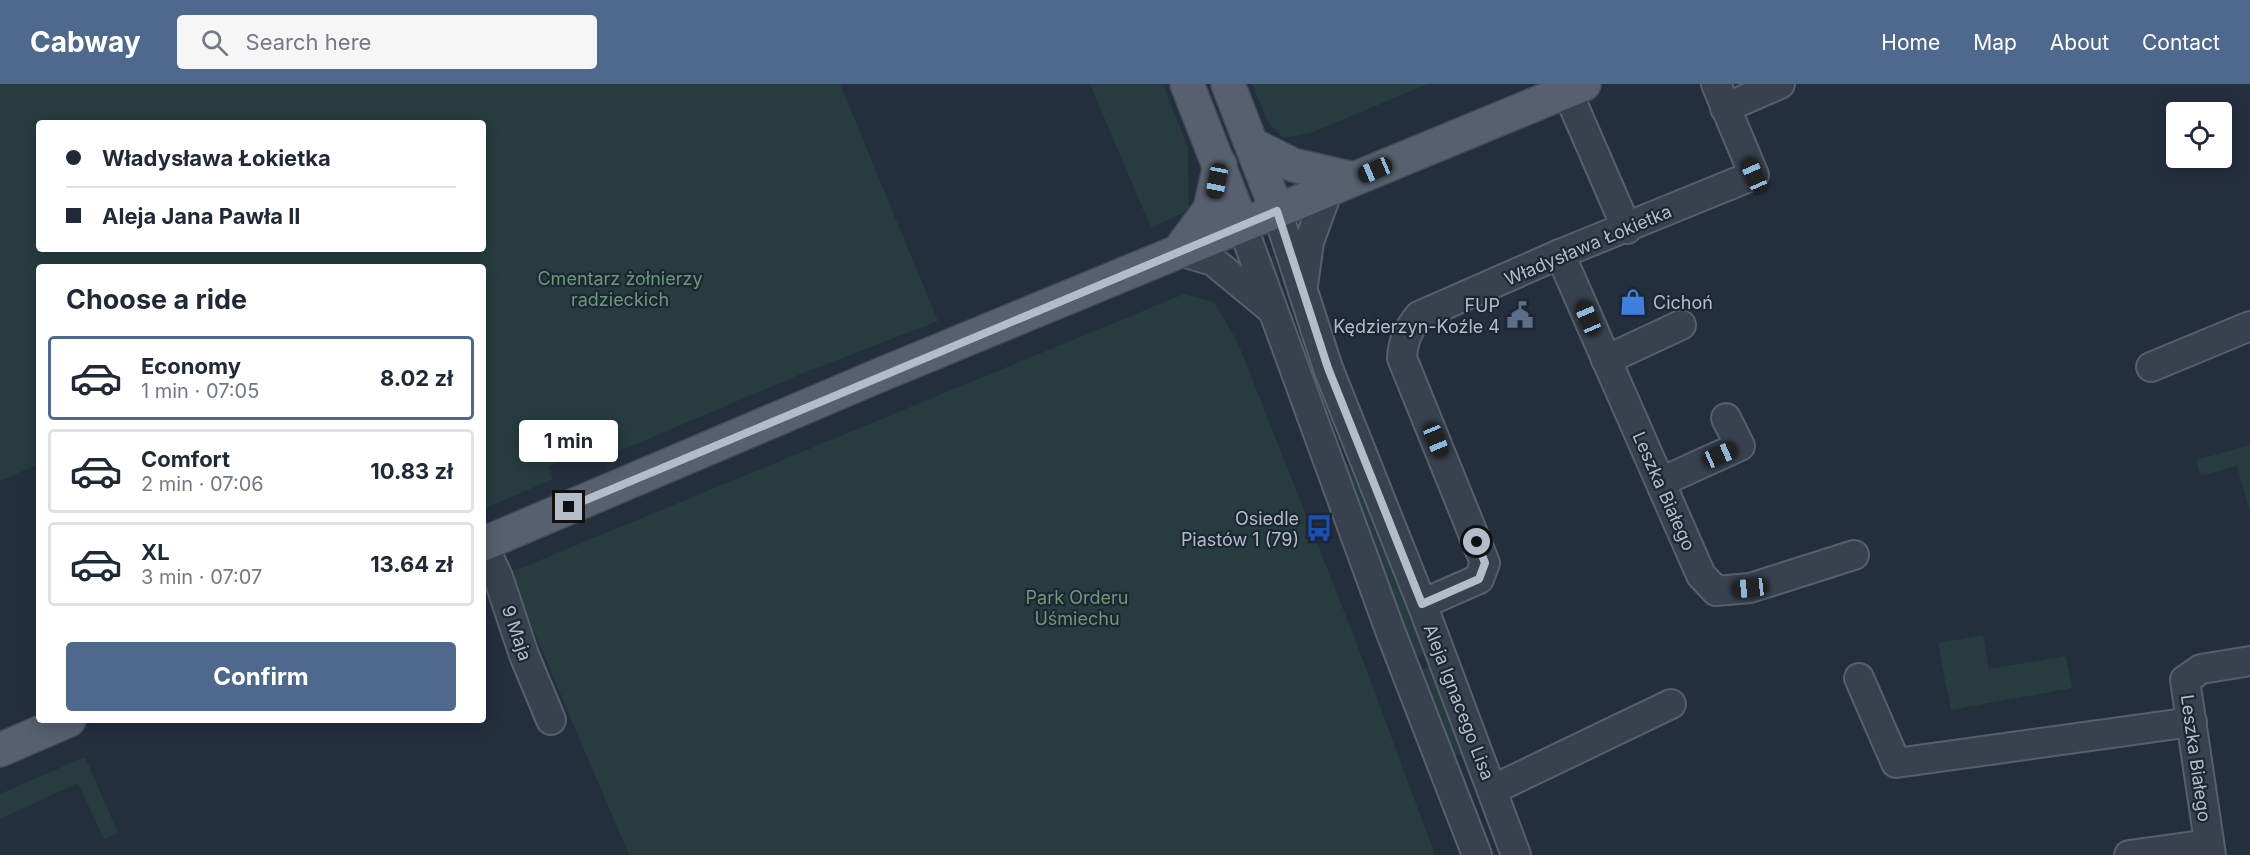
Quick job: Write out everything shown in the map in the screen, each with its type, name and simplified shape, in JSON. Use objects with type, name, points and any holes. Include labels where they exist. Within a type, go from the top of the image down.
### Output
[{"type":"main road","points":[[1187,84],[1242,225]]},
{"type":"main road","points":[[1228,84],[1277,211]]},
{"type":"main road","points":[[486,544],[1179,251],[1576,88]]},
{"type":"main road","points":[[1253,145],[1293,165],[1341,184]]},
{"type":"main road","points":[[1179,251],[1210,209],[1220,165]]},
{"type":"main road","points":[[0,750],[62,723]]},
{"type":"street","points":[[1720,96],[1780,84]]},
{"type":"street","points":[[1576,88],[1627,229]]},
{"type":"street","name":"Władysława Łokietka","points":[[1422,604],[1479,579],[1485,563],[1402,358],[1402,344],[1410,327],[1419,316],[1560,254],[1627,229],[1754,175],[1720,96]]},
{"type":"street","points":[[1302,290],[1309,242],[1341,184]]},
{"type":"street","name":"Aleja Ignacego Lisa","points":[[1277,211],[1328,368],[1422,604],[1516,855]]},
{"type":"street","name":"Aleja Ignacego Lisa","points":[[1242,225],[1477,855]]},
{"type":"street","points":[[1179,251],[1213,261],[1272,310]]},
{"type":"street","name":"Leszka Białego","points":[[1560,254],[1701,575],[1716,591],[1750,588],[1854,555]]},
{"type":"street","points":[[1606,360],[1681,325]]},
{"type":"street","points":[[2151,367],[2250,326]]},
{"type":"street","points":[[1661,482],[1740,446],[1726,418]]},
{"type":"street","name":"9 Maja","points":[[486,552],[551,720]]},
{"type":"street","name":"Leszka Białego","points":[[2210,850],[2185,680],[2201,669],[2250,662]]},
{"type":"street","points":[[1859,678],[1896,763],[2192,722]]},
{"type":"street","points":[[1492,790],[1671,704]]},
{"type":"street","points":[[2128,855],[2210,850]]},
{"type":"green space","name":"Cmentarz żołnierzy radzieckich","points":[[0,84],[840,84],[938,321],[806,372],[596,461],[590,448],[548,466],[553,479],[486,508],[486,264],[36,264],[36,465],[0,481]]},
{"type":"green space","points":[[1090,84],[1163,84],[1188,148],[1189,210],[1151,228]]},
{"type":"green space","points":[[1252,84],[1428,84],[1313,132],[1283,138],[1268,122]]},
{"type":"green space","points":[[1274,255],[1285,303],[1336,444],[1377,520],[1427,653],[1414,658],[1267,257]]},
{"type":"green space","name":"Park Orderu Uśmiechu","points":[[1184,294],[1214,302],[1238,343],[1355,639],[1435,855],[629,855],[509,573]]},
{"type":"green space","points":[[2250,445],[2250,512],[2237,466],[2204,475],[2200,474],[2196,460]]},
{"type":"green space","points":[[1983,635],[1989,669],[2066,656],[2072,688],[1951,710],[1938,643]]},
{"type":"green space","points":[[1432,665],[1464,749],[1460,756],[1451,753],[1419,670]]},
{"type":"green space","points":[[85,757],[118,833],[104,839],[78,783],[0,819],[0,794]]},
{"type":"place","name":"Cichoń","points":[[1633,302]]},
{"type":"place","name":"FUP Kędzierzyn-Koźle 4","points":[[1520,315]]},
{"type":"place","name":"Osiedle Piastów 1 (79)","points":[[1319,528]]},
{"type":"route","points":[[569,507],[880,375],[1277,211],[1328,368],[1422,604],[1479,579],[1485,563],[1477,542]]}]
